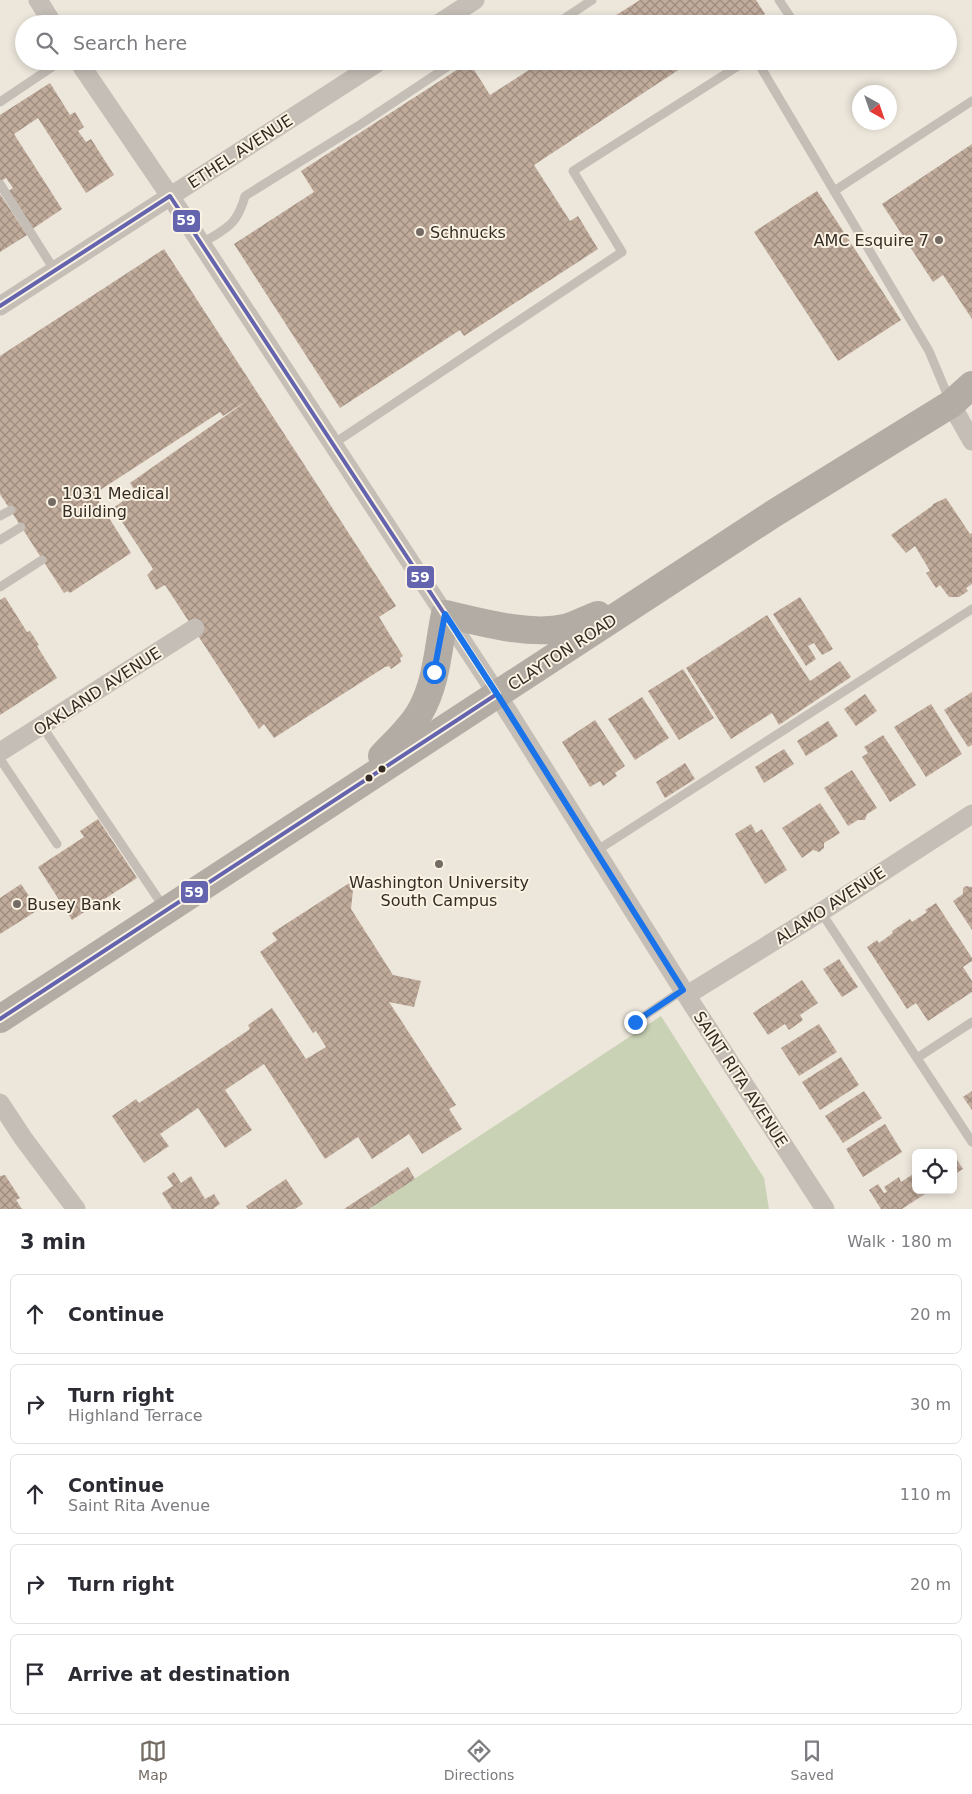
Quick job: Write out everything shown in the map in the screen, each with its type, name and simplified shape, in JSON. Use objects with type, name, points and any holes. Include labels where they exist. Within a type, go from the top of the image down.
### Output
[{"type":"main road","name":"CLAYTON ROAD","points":[[0,1019],[798,499],[961,400],[972,385]]},
{"type":"main road","points":[[343,794],[407,729],[420,713],[431,685],[445,614],[510,628],[546,630],[565,628],[646,597]]},
{"type":"street","points":[[38,0],[47,15]]},
{"type":"street","points":[[452,15],[475,0]]},
{"type":"street","name":"SAINT RITA AVENUE","points":[[84,70],[170,196],[445,614],[685,993],[825,1209]]},
{"type":"street","name":"ETHEL AVENUE","points":[[0,306],[366,70]]},
{"type":"street","points":[[961,400],[972,441]]},
{"type":"street","name":"OAKLAND AVENUE","points":[[0,752],[195,628]]},
{"type":"street","name":"ALAMO AVENUE","points":[[685,993],[821,912],[972,814]]},
{"type":"street","points":[[0,1103],[70,1206]]},
{"type":"lane","points":[[570,15],[592,0]]},
{"type":"lane","points":[[780,0],[788,15]]},
{"type":"lane","points":[[0,102],[48,70]]},
{"type":"lane","points":[[201,244],[232,224],[241,212],[245,196],[362,124],[443,70]]},
{"type":"lane","points":[[333,444],[622,252],[573,171],[732,70]]},
{"type":"lane","points":[[762,70],[929,351],[961,400]]},
{"type":"lane","points":[[834,192],[972,101]]},
{"type":"lane","points":[[0,184],[55,271]]},
{"type":"lane","points":[[0,516],[10,510]]},
{"type":"lane","points":[[0,540],[21,527]]},
{"type":"lane","points":[[0,587],[42,560]]},
{"type":"lane","points":[[596,851],[972,609]]},
{"type":"lane","points":[[42,726],[166,910]]},
{"type":"lane","points":[[0,759],[57,844]]},
{"type":"lane","points":[[821,912],[972,1142]]},
{"type":"lane","points":[[635,1022],[685,993]]},
{"type":"lane","points":[[917,1058],[972,1022]]},
{"type":"green space","points":[[661,1016],[764,1178],[769,1209],[369,1209]]},
{"type":"building","points":[[640,0],[756,0],[765,14],[763,15],[616,15]]},
{"type":"building","name":"Schnucks","points":[[457,70],[474,70],[490,95],[529,70],[678,70],[534,165],[570,221],[578,216],[598,249],[464,336],[460,330],[340,408],[234,244],[314,192],[301,171]]},
{"type":"building","points":[[50,83],[70,115],[75,112],[84,127],[78,131],[86,142],[91,139],[114,175],[86,193],[38,118],[14,134],[62,209],[31,230],[7,192],[13,188],[6,178],[0,182],[0,115]]},
{"type":"building","name":"AMC Esquire 7","points":[[972,144],[972,319],[943,275],[933,282],[882,204]]},
{"type":"building","points":[[817,191],[901,320],[838,361],[754,232]]},
{"type":"building","points":[[0,194],[27,235],[0,252]]},
{"type":"building","points":[[164,249],[396,606],[379,617],[403,656],[400,658],[401,662],[391,669],[389,666],[385,667],[274,738],[264,724],[259,729],[165,585],[156,590],[147,575],[153,569],[113,508],[136,492],[130,483],[248,400],[223,416],[220,412],[94,494],[131,553],[70,593],[68,591],[64,593],[0,494],[0,356]]},
{"type":"building","points":[[946,498],[970,534],[972,533],[972,584],[966,588],[968,591],[959,597],[949,597],[940,585],[936,588],[926,573],[930,571],[915,546],[906,553],[891,535],[933,504]]},
{"type":"building","points":[[5,597],[27,632],[30,631],[39,645],[37,646],[57,678],[0,715],[0,600]]},
{"type":"building","points":[[800,597],[833,649],[822,655],[814,643],[808,646],[816,659],[806,666],[773,614]]},
{"type":"building","points":[[767,615],[810,681],[840,661],[851,677],[779,725],[772,713],[731,739],[686,668]]},
{"type":"building","points":[[683,669],[714,718],[679,740],[648,691]]},
{"type":"building","points":[[972,692],[972,745],[968,747],[944,710]]},
{"type":"building","points":[[865,694],[877,711],[856,726],[844,709]]},
{"type":"building","points":[[642,697],[669,738],[635,760],[608,719]]},
{"type":"building","points":[[931,704],[962,754],[926,777],[894,727]]},
{"type":"building","points":[[595,720],[625,766],[615,773],[617,776],[603,786],[600,781],[590,787],[562,742]]},
{"type":"building","points":[[828,721],[838,736],[806,756],[797,741]]},
{"type":"building","points":[[883,735],[916,785],[890,802],[862,757],[868,753],[864,747]]},
{"type":"building","points":[[784,749],[794,764],[764,783],[755,767]]},
{"type":"building","points":[[685,763],[695,779],[665,798],[656,782]]},
{"type":"building","points":[[852,770],[877,808],[867,814],[865,820],[858,820],[848,826],[824,788]]},
{"type":"building","points":[[820,803],[840,833],[824,843],[824,848],[819,852],[813,850],[802,858],[782,828]]},
{"type":"building","points":[[98,819],[137,878],[72,920],[38,867],[84,837],[80,831]]},
{"type":"building","points":[[751,824],[756,833],[762,829],[787,870],[765,884],[735,834]]},
{"type":"building","points":[[354,880],[351,909],[393,975],[421,981],[414,1007],[389,1002],[456,1105],[449,1109],[462,1129],[422,1154],[409,1134],[372,1159],[358,1137],[325,1159],[264,1064],[225,1090],[252,1130],[225,1148],[198,1108],[160,1134],[169,1146],[144,1163],[112,1116],[136,1099],[139,1103],[191,1069],[250,1029],[248,1025],[272,1008],[306,1059],[326,1047],[316,1031],[313,1033],[260,952],[277,940],[272,933]]},
{"type":"building","name":"Busey Bank","points":[[21,884],[38,910],[0,934],[0,898]]},
{"type":"building","points":[[966,886],[972,887],[972,930],[953,901],[963,894],[963,888]]},
{"type":"building","points":[[936,903],[972,958],[972,961],[963,967],[972,981],[972,992],[928,1021],[916,1003],[907,1009],[867,947],[877,940],[879,943],[893,933],[892,931],[910,919],[912,922]]},
{"type":"building","points":[[839,959],[858,987],[842,997],[823,969]]},
{"type":"building","points":[[802,980],[818,1003],[800,1015],[803,1020],[789,1030],[785,1024],[768,1035],[753,1013]]},
{"type":"building","points":[[819,1024],[837,1052],[799,1076],[781,1048]]},
{"type":"building","points":[[841,1057],[859,1085],[820,1110],[802,1082]]},
{"type":"building","points":[[864,1091],[882,1118],[843,1143],[825,1116]]},
{"type":"building","points":[[972,1091],[972,1110],[963,1097]]},
{"type":"building","points":[[885,1124],[902,1152],[863,1177],[846,1149]]},
{"type":"building","points":[[957,1160],[963,1169],[957,1173]]},
{"type":"building","points":[[408,1167],[415,1179],[369,1209],[344,1209]]},
{"type":"building","points":[[174,1172],[181,1183],[191,1176],[205,1199],[214,1194],[220,1204],[214,1209],[172,1209],[162,1193],[173,1186],[167,1177]]},
{"type":"building","points":[[5,1175],[20,1198],[16,1200],[22,1209],[0,1209],[0,1176]]},
{"type":"building","points":[[912,1175],[912,1194],[925,1194],[902,1209],[881,1209],[869,1190],[878,1184],[884,1193],[887,1192],[884,1187],[899,1177],[901,1182]]},
{"type":"building","points":[[286,1179],[303,1204],[295,1209],[248,1209],[246,1206]]},
{"type":"transit line","name":"59","points":[[0,306],[170,196],[497,694],[0,1019]]},
{"type":"place","name":"Schnucks","points":[[420,232]]},
{"type":"place","name":"AMC Esquire 7","points":[[939,240]]},
{"type":"place","name":"1031 Medical Building","points":[[52,502]]},
{"type":"place","name":"Washington University South Campus","points":[[439,864]]},
{"type":"place","name":"Busey Bank","points":[[17,904]]},
{"type":"route","points":[[434,672],[445,614],[683,990],[635,1022]]}]
